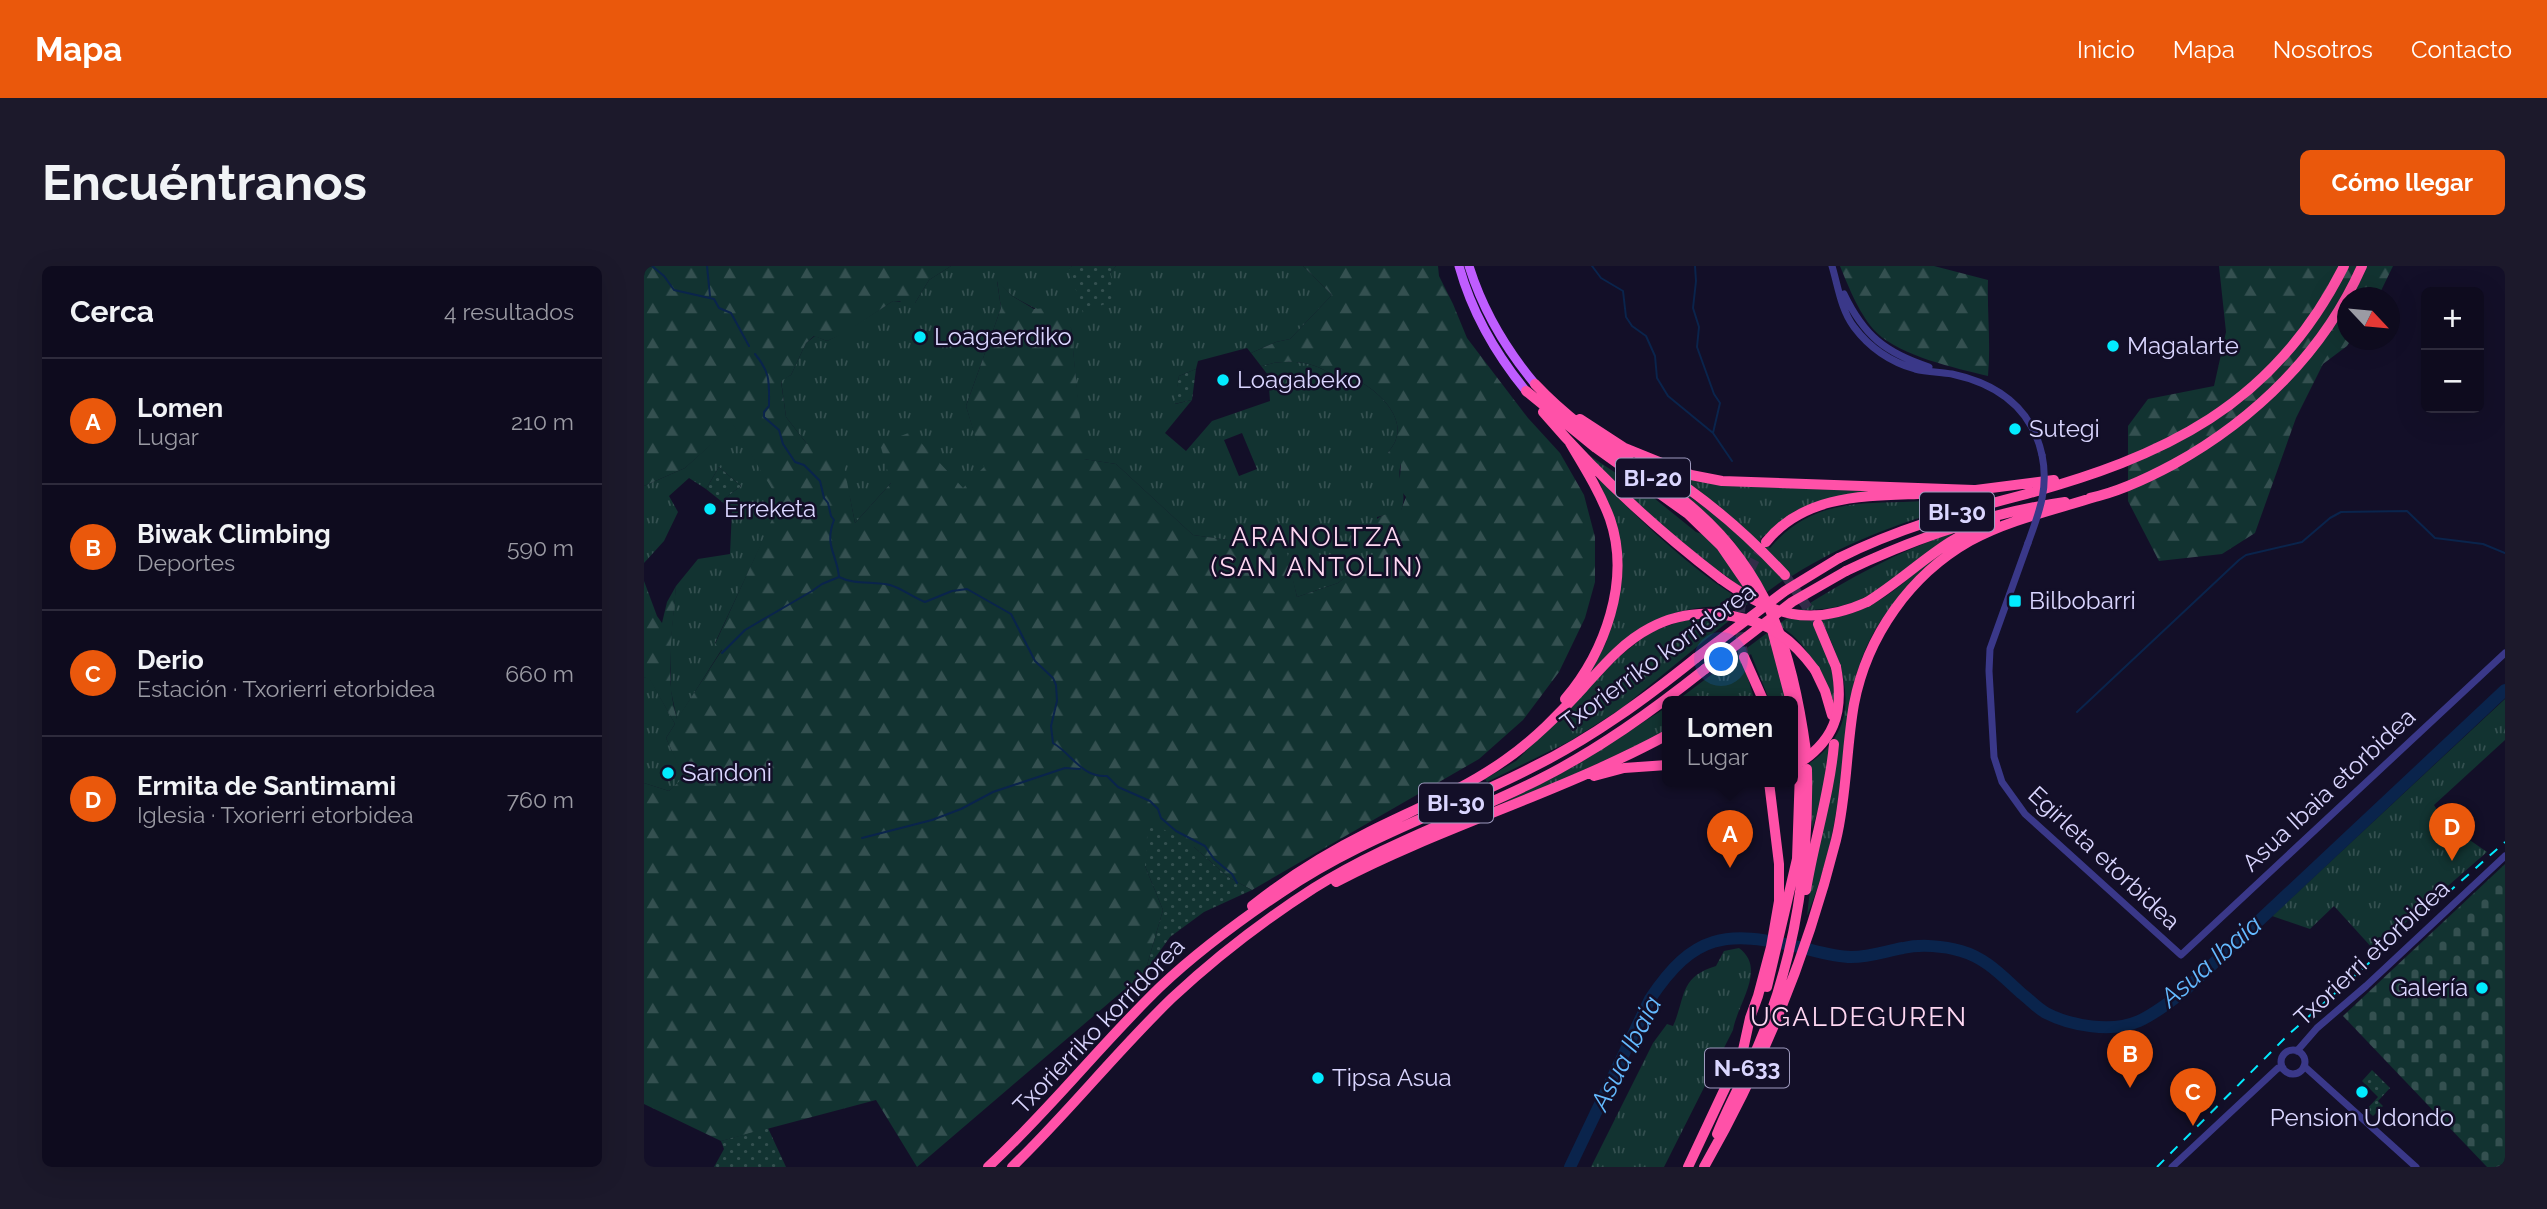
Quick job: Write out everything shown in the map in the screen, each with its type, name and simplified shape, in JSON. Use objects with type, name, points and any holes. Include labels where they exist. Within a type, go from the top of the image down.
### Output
[{"type":"highway","name":"Txorierriko korridorea","points":[[988,1167],[1024,1133],[1138,1010],[1213,942],[1297,882],[1348,853],[1506,781],[1572,747],[1634,707],[1785,591],[1839,558],[1883,537],[1938,517],[2079,478],[2166,445],[2194,430],[2242,397],[2279,362],[2322,307],[2344,266]]},
{"type":"highway","name":"Txorierriko korridorea","points":[[1670,696],[1792,602],[1846,570],[1900,545],[1964,523],[2030,506],[2095,497],[2144,480],[2194,452],[2251,412],[2289,376],[2310,351],[2344,301],[2362,266]]},
{"type":"highway","points":[[1531,387],[1594,483],[1610,519],[1617,557],[1611,611],[1601,642],[1570,693],[1532,738]]},
{"type":"highway","points":[[1531,387],[1667,474],[1716,510],[1785,575]]},
{"type":"highway","name":"BI-20","points":[[1531,387],[1596,448],[1680,508],[1720,546],[1742,574],[1767,614],[1790,696]]},
{"type":"highway","name":"BI-20","points":[[1531,387],[1586,432],[1683,500],[1720,534],[1744,565],[1772,612],[1786,648],[1798,696]]},
{"type":"highway","points":[[1570,443],[1654,525],[1721,579],[1748,599],[1775,611],[1799,616],[1829,615],[1867,603],[1929,555],[1963,534],[1984,524],[2063,502]]},
{"type":"highway","points":[[1622,447],[1675,470],[1707,480],[1974,490]]},
{"type":"highway","points":[[1766,542],[1789,520],[1829,502],[1855,497],[1974,490],[2079,478]]},
{"type":"highway","points":[[1704,1167],[1730,1122],[1770,1038],[1796,969],[1839,823],[1857,689],[1870,653],[1891,613],[1927,573],[1971,541],[2095,497]]},
{"type":"highway","points":[[1213,942],[1245,912],[1308,866],[1506,760],[1532,738],[1612,657],[1638,635],[1667,620],[1702,613],[1732,616],[1767,625],[1796,647],[1815,670],[1832,715]]},
{"type":"highway","points":[[1775,965],[1783,904],[1798,846],[1800,769],[1829,735],[1840,702],[1836,667],[1818,624]]},
{"type":"highway","points":[[1744,657],[1761,696]]},
{"type":"highway","name":"BI-20","points":[[1798,698],[1803,753],[1798,732]]},
{"type":"highway","name":"Txorierriko korridorea","points":[[1012,1167],[1172,998],[1279,912],[1354,865],[1511,793],[1578,758],[1634,723],[1662,702]]},
{"type":"highway","points":[[1279,912],[1420,843],[1569,783],[1662,737]]},
{"type":"highway","points":[[1798,913],[1806,895],[1834,744]]},
{"type":"highway","points":[[1569,783],[1624,768],[1662,765]]},
{"type":"highway","name":"N-633","points":[[1688,1167],[1743,1050],[1750,1017],[1798,913],[1806,818],[1800,769]]},
{"type":"highway","points":[[1770,787],[1783,904]]},
{"type":"highway","points":[[1792,877],[1793,787]]},
{"type":"highway","name":"N-633","points":[[1704,1167],[1723,1118],[1757,1047],[1775,965]]},
{"type":"main road","name":"BI-20","points":[[1458,266],[1480,322],[1497,353],[1531,387]]},
{"type":"main road","name":"BI-20","points":[[1469,266],[1489,318],[1531,387]]},
{"type":"street","name":"Egirleta etorbidea","points":[[1832,266],[1852,312],[1872,337],[1898,356],[1943,373],[1980,382],[2013,401],[2030,422],[2042,456],[2046,479],[2043,500],[1990,649],[1994,757],[2002,782],[2025,814],[2181,955]]},
{"type":"street","name":"Asua Ibaia etorbidea","points":[[2181,955],[2505,653]]},
{"type":"street","name":"Txorierri etorbidea","points":[[2297,1051],[2317,1028],[2505,856]]},
{"type":"street","points":[[2297,1051],[2305,1059],[2304,1066],[2296,1074],[2289,1073],[2283,1068],[2282,1059],[2285,1054],[2297,1051]]},
{"type":"street","points":[[2304,1066],[2416,1167]]},
{"type":"street","points":[[2172,1167],[2278,1068],[2283,1068]]},
{"type":"green space","points":[[644,266],[951,266],[929,280],[915,303],[904,306],[900,301],[893,301],[845,333],[827,341],[814,336],[806,343],[791,375],[781,381],[786,417],[807,444],[830,444],[843,461],[855,523],[891,483],[880,444],[911,432],[963,488],[984,467],[966,406],[1001,308],[997,280],[1012,296],[1034,309],[1059,307],[1071,328],[1084,459],[1116,464],[1193,535],[1286,548],[1297,597],[1338,583],[1378,551],[1377,543],[1369,539],[1372,525],[1383,515],[1401,510],[1406,497],[1399,488],[1401,464],[1393,461],[1388,453],[1395,443],[1398,430],[1386,403],[1364,384],[1301,363],[1281,362],[1261,366],[1251,353],[1290,339],[1332,295],[1303,266],[1438,266],[1439,276],[1467,338],[1528,418],[1560,453],[1584,495],[1595,537],[1595,582],[1585,618],[1559,672],[1523,720],[1479,759],[1252,890],[1228,877],[1194,847],[1145,866],[1163,910],[1145,972],[917,1167],[876,1100],[721,1141],[644,1104],[644,783],[669,791],[684,777],[666,738],[675,724],[650,680],[644,677],[644,581],[662,623],[667,602],[676,586],[670,670],[677,719],[722,650],[715,644],[780,502],[733,425],[685,468],[644,486]]},
{"type":"green space","points":[[951,266],[1072,266],[1069,269],[1110,273],[1116,266],[1303,266],[1332,295],[1290,339],[1251,353],[1247,348],[1198,361],[1196,369],[1179,376],[1175,404],[1192,400],[1165,433],[1186,451],[1212,421],[1270,401],[1268,375],[1261,366],[1288,362],[1315,366],[1364,384],[1379,396],[1392,412],[1398,430],[1388,453],[1401,464],[1404,497],[1401,511],[1377,517],[1379,551],[1338,583],[1297,597],[1285,548],[1193,535],[1116,464],[1083,459],[1071,328],[1012,296],[997,281],[1001,308],[966,406],[985,467],[963,489],[891,483],[855,523],[850,498],[829,444],[807,444],[786,417],[781,380],[791,375],[806,343],[815,336],[827,341],[893,301],[915,303],[929,280]],"holes":[[[1242,433],[1257,469],[1239,476],[1224,440]]]},
{"type":"green space","points":[[1116,266],[1110,273],[1117,299],[1083,313],[1069,268]]},
{"type":"green space","points":[[1840,266],[1934,266],[1988,280],[1988,376],[1914,355],[1887,341],[1865,318]]},
{"type":"green space","points":[[2219,266],[2393,266],[2383,287],[2337,287],[2337,350],[2342,350],[2323,364],[2296,418],[2255,533],[2222,554],[2159,561],[2128,501],[2128,426],[2148,399],[2214,386],[2226,332]]},
{"type":"green space","points":[[1196,369],[1192,400],[1174,404],[1179,376]]},
{"type":"green space","points":[[733,424],[781,502],[715,643],[722,649],[677,720],[671,691],[670,647],[676,586],[698,559],[730,554],[732,510],[721,501],[741,486],[719,467],[706,489],[689,478],[669,496],[678,512],[664,541],[644,563],[644,486],[685,468]]},
{"type":"green space","points":[[1587,454],[1654,498],[1696,532],[1708,536],[1751,594],[1666,528]]},
{"type":"green space","points":[[1635,459],[1725,521],[1785,579],[1767,592],[1734,542],[1704,512]]},
{"type":"green space","points":[[719,467],[741,486],[721,501],[706,489]]},
{"type":"green space","points":[[1677,476],[1714,484],[1755,487],[1928,491],[1816,502],[1795,511],[1760,539],[1770,548],[1799,522],[1814,514],[1847,505],[1990,496],[1913,520],[1864,539],[1792,576],[1741,525]]},
{"type":"green space","points":[[1598,478],[1688,562],[1748,604],[1738,608],[1687,610],[1655,621],[1628,638],[1589,674],[1606,643],[1614,617],[1613,516]]},
{"type":"green space","points":[[1955,532],[1901,575],[1867,597],[1825,609],[1799,610],[1875,566]]},
{"type":"green space","points":[[1972,535],[1933,563],[1910,585],[1880,622],[1860,662],[1850,705],[1831,839],[1807,916],[1820,804],[1812,829],[1810,763],[1827,748],[1838,731],[1846,696],[1838,658],[1821,619],[1854,613],[1868,607],[1893,591],[1935,557]]},
{"type":"green space","points":[[1689,618],[1731,619],[1622,708],[1570,741],[1487,782],[1485,779],[1516,761],[1620,656],[1649,633]]},
{"type":"green space","points":[[1787,618],[1813,621],[1836,679],[1834,714],[1809,654],[1781,627],[1787,696],[1768,696],[1751,654],[1743,661],[1753,696],[1683,696]]},
{"type":"green space","points":[[644,677],[650,679],[675,724],[666,738],[685,777],[669,791],[644,783]]},
{"type":"green space","points":[[2505,699],[2505,740],[2434,805],[2445,823],[2487,852],[2374,950],[2334,906],[2310,929],[2272,916]]},
{"type":"green space","points":[[1662,710],[1662,733],[1556,783],[1501,804],[1573,767]]},
{"type":"green space","points":[[1149,821],[1194,847],[1228,877],[1252,890],[1204,912],[1170,937],[1145,972],[1163,910],[1145,866]]},
{"type":"green space","points":[[2505,864],[2505,1167],[2487,1167],[2343,1016]]},
{"type":"green space","points":[[1739,948],[1747,956],[1751,976],[1733,1030],[1664,1167],[1591,1167],[1653,1043],[1667,1024],[1673,1026],[1690,982],[1716,966],[1724,951]]},
{"type":"green space","points":[[2372,1070],[2390,1088],[2378,1101],[2383,1106],[2373,1116],[2366,1110],[2378,1097],[2362,1081]]},
{"type":"green space","points":[[768,1128],[786,1167],[714,1167],[724,1149],[721,1141]]},
{"type":"waterway","points":[[652,266],[674,290],[714,299],[719,308],[731,313],[749,346]]},
{"type":"waterway","points":[[707,266],[710,296]]},
{"type":"waterway","points":[[1592,266],[1601,278],[1623,291],[1626,317],[1632,326],[1646,336],[1655,356],[1657,378],[1668,396],[1713,433],[1732,461]]},
{"type":"waterway","points":[[1695,266],[1693,308],[1699,327],[1697,347],[1714,394],[1720,403],[1713,433]]},
{"type":"waterway","points":[[755,354],[768,379],[769,406],[764,417],[779,430],[783,444],[795,462],[804,465],[820,481],[834,520],[830,537],[839,577],[890,585],[925,602],[952,591],[967,589],[1011,614],[1035,661],[1053,678],[1056,685],[1057,701],[1051,726],[1053,743],[1084,769],[1098,776],[1107,776],[1118,787],[1150,801],[1158,809],[1161,818],[1176,831],[1205,846],[1214,859],[1232,874],[1237,883]]},
{"type":"waterway","points":[[2077,712],[2239,560],[2246,555],[2302,542],[2341,512],[2407,511],[2435,538],[2483,544],[2505,553]]},
{"type":"waterway","points":[[722,653],[745,630],[822,584],[839,577]]},
{"type":"waterway","name":"Asua Ibaia","points":[[1570,1167],[1650,999],[1666,977],[1697,949],[1731,939],[1773,942],[1851,957],[1917,946],[1947,948],[1970,954],[1986,963],[2039,1009],[2056,1018],[2092,1026],[2128,1025],[2151,1015],[2183,992],[2505,690]]},
{"type":"waterway","points":[[862,838],[932,820],[961,809],[993,792],[1065,768],[1080,769]]},
{"type":"tunnel","points":[[1744,657],[1740,628],[1742,599],[1749,571],[1764,545]]},
{"type":"tunnel","points":[[1785,575],[1816,620]]},
{"type":"railway","points":[[2157,1167],[2288,1035],[2505,842]]},
{"type":"place","name":"Loagaerdiko","points":[[920,337]]},
{"type":"place","name":"Magalarte","points":[[2113,346]]},
{"type":"place","name":"Loagabeko","points":[[1223,380]]},
{"type":"place","name":"Sutegi","points":[[2015,429]]},
{"type":"place","name":"Erreketa","points":[[710,509]]},
{"type":"place","name":"Bilbobarri","points":[[2015,601]]},
{"type":"place","name":"Sandoni","points":[[668,773]]},
{"type":"place","name":"Ermita de Santimami","points":[[2452,861]]},
{"type":"place","name":"Lomen","points":[[1730,868]]},
{"type":"place","name":"Galería","points":[[2482,988]]},
{"type":"place","name":"Tipsa Asua","points":[[1318,1078]]},
{"type":"place","name":"Biwak Climbing","points":[[2130,1088]]},
{"type":"place","name":"Pension Udondo","points":[[2362,1092]]},
{"type":"place","name":"Derio","points":[[2193,1126]]},
{"type":"district","name":"ARANOLTZA (SAN ANTOLIN)","points":[[1317,552]]},
{"type":"district","name":"UGALDEGUREN","points":[[1859,1017]]}]
